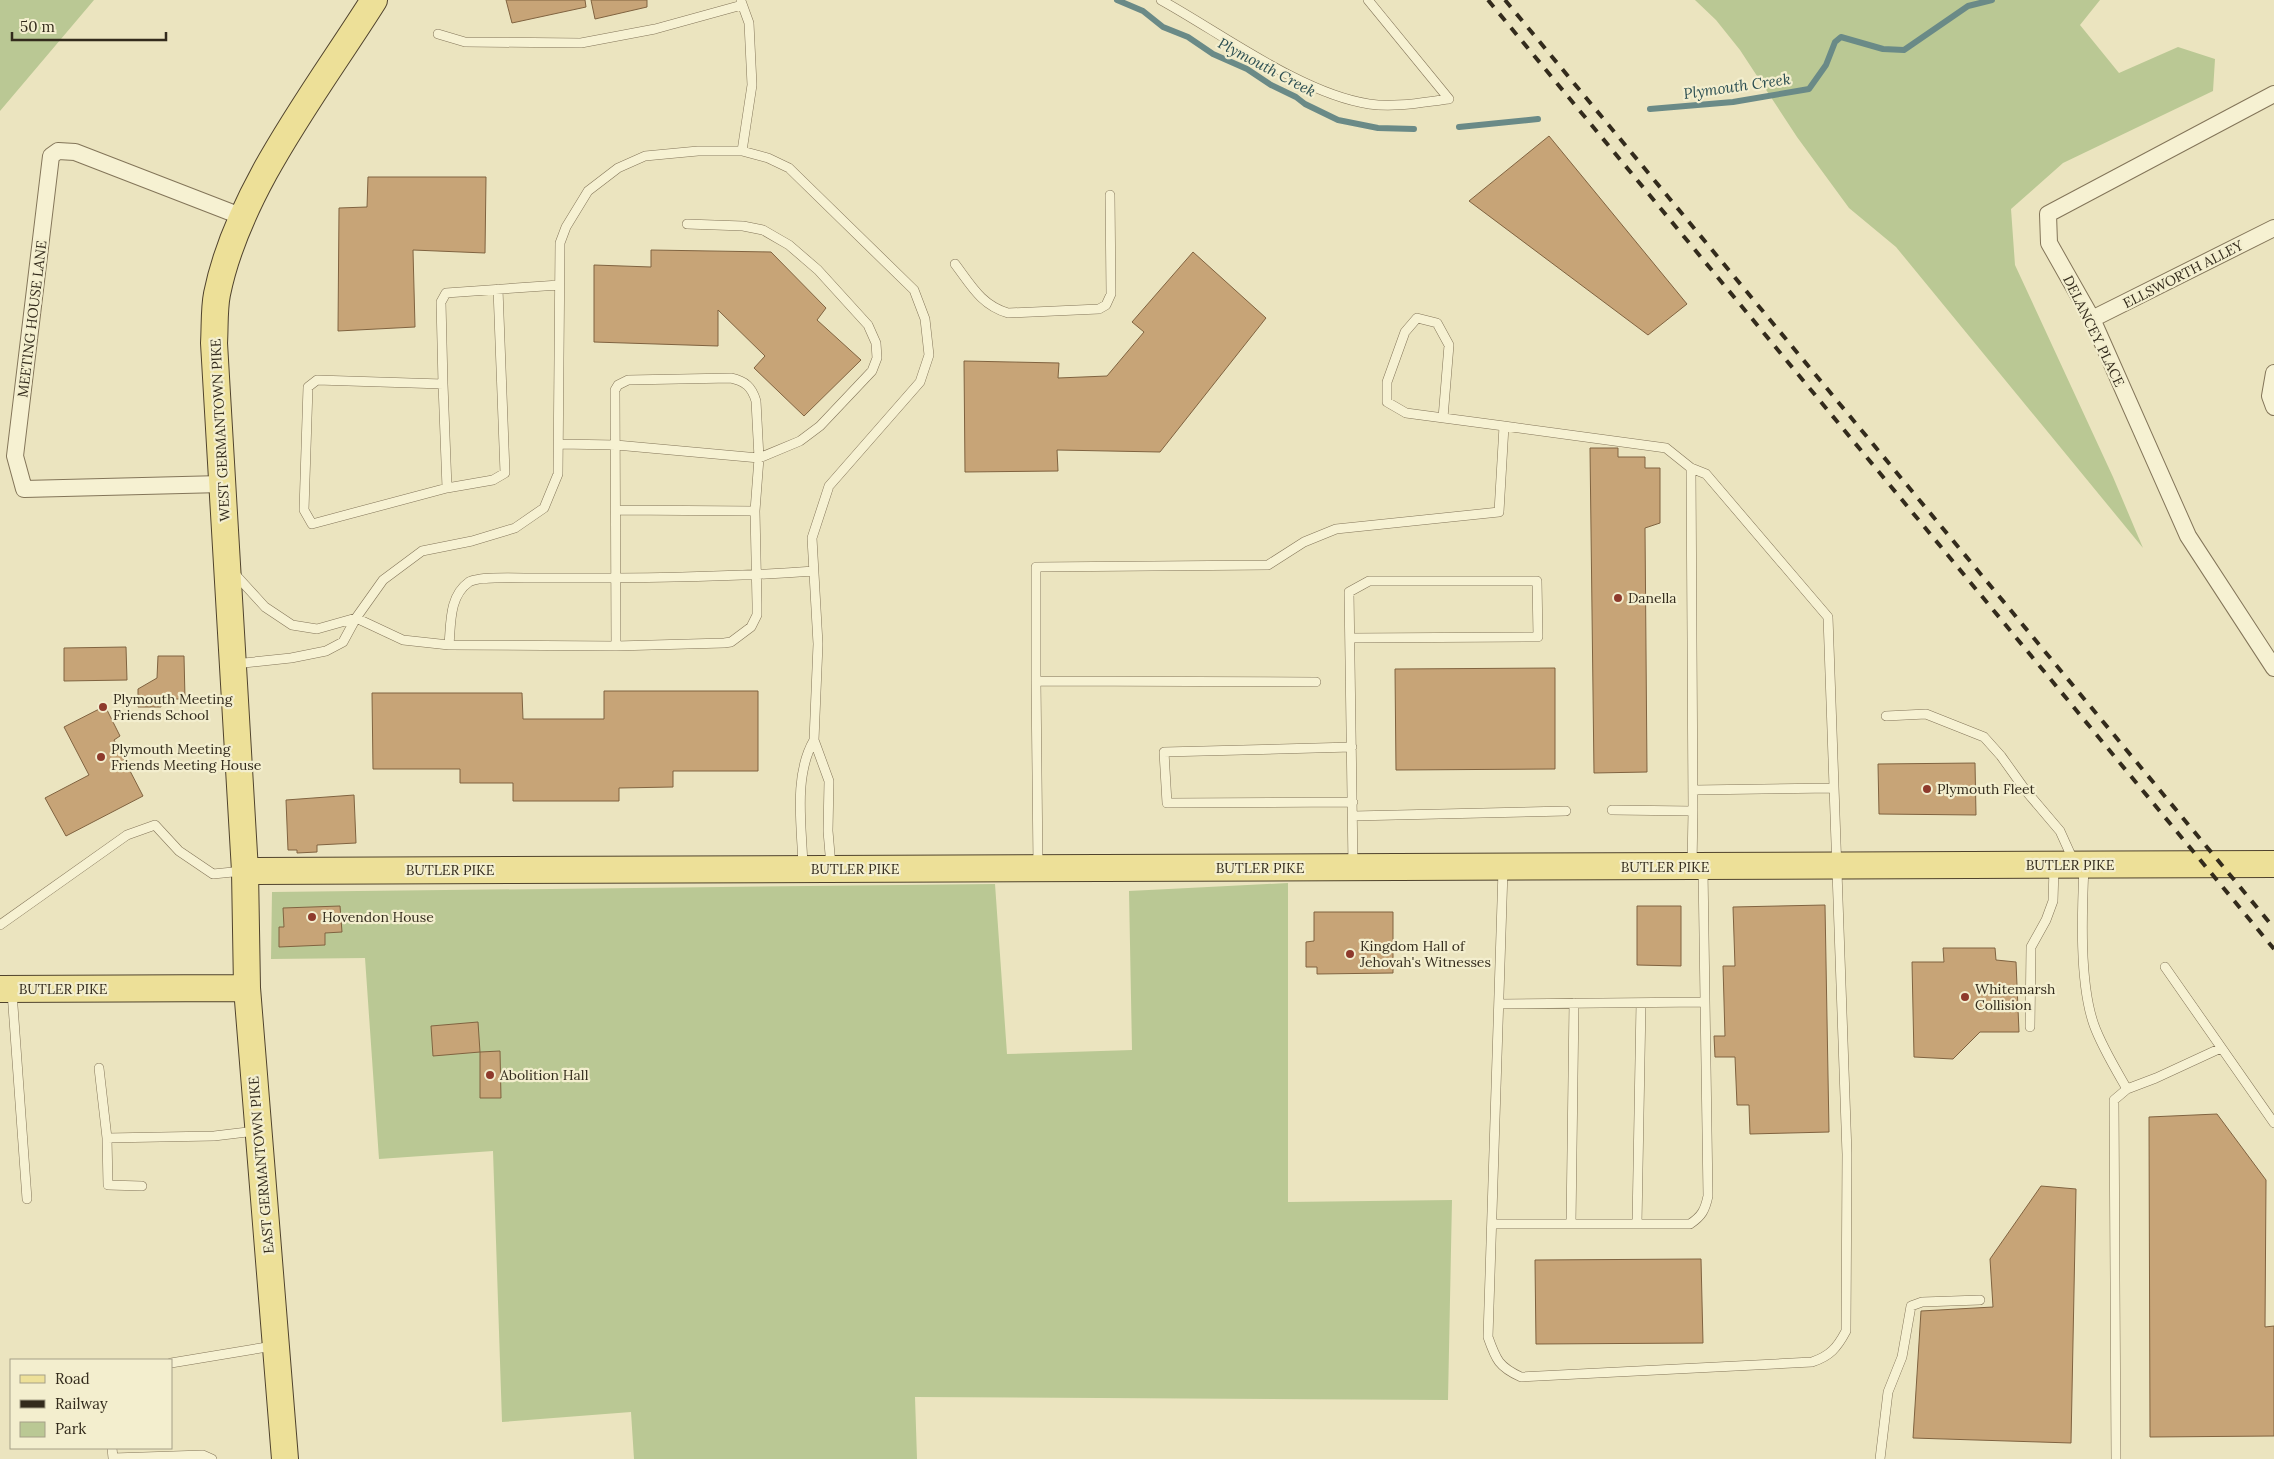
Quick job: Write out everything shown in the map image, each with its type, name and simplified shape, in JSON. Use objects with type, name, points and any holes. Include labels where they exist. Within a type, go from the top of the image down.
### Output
[{"type":"main road","name":"WEST GERMANTOWN PIKE","points":[[245,871],[234,664],[214,376],[217,295],[228,254],[243,217],[290,130],[374,0]]},
{"type":"main road","name":"BUTLER PIKE","points":[[245,871],[2274,864]]},
{"type":"main road","name":"EAST GERMANTOWN PIKE","points":[[245,871],[247,988],[285,1459]]},
{"type":"main road","name":"BUTLER PIKE","points":[[6,989],[247,988]]},
{"type":"street","name":"DELANCEY PLACE","points":[[2272,660],[2188,536],[2092,319],[2049,243],[2048,214],[2274,94]]},
{"type":"street","name":"MEETING HOUSE LANE","points":[[222,484],[24,489],[15,456],[51,156],[58,151],[75,152],[243,217]]},
{"type":"street","name":"ELLSWORTH ALLEY","points":[[2092,319],[2274,228]]},
{"type":"street","points":[[2274,373],[2270,396],[2274,408]]},
{"type":"lane","points":[[1161,0],[1288,73],[1334,96],[1370,104],[1413,103],[1450,98],[1368,0]]},
{"type":"lane","points":[[1176,8],[1181,0]]},
{"type":"lane","points":[[438,34],[466,42],[581,43],[655,29],[741,2],[749,23],[752,85],[742,151]]},
{"type":"lane","points":[[234,664],[291,658],[326,651],[343,642],[356,618],[383,580],[422,551],[472,541],[515,528],[544,508],[558,474],[560,444],[560,243],[566,227],[588,191],[618,168],[645,156],[698,150],[742,151],[768,158],[789,168],[914,290],[925,319],[929,355],[920,382],[829,486],[812,538],[818,644],[814,740],[830,781],[828,831],[832,869]]},
{"type":"lane","points":[[955,264],[983,300],[993,309],[1008,313],[1100,309],[1106,305],[1112,286],[1110,194]]},
{"type":"lane","points":[[560,444],[616,445],[759,458],[800,441],[820,426],[872,371],[877,358],[876,343],[868,325],[818,270],[777,236],[763,230],[743,226],[687,224]]},
{"type":"lane","points":[[447,488],[441,302],[446,293],[559,285]]},
{"type":"lane","points":[[443,384],[317,380],[308,387],[304,510],[312,524],[447,488],[493,480],[505,473],[498,289]]},
{"type":"lane","points":[[1443,418],[1449,345],[1437,323],[1417,318],[1405,332],[1387,382],[1387,402],[1406,413],[1443,418],[1504,426],[1666,448],[1691,468],[1706,474],[1828,618],[1847,1154],[1846,1332],[1838,1346],[1827,1357],[1812,1362],[1521,1377],[1506,1370],[1494,1355],[1488,1337],[1503,867]]},
{"type":"lane","points":[[227,566],[265,607],[292,625],[317,629],[356,618],[403,640],[449,645],[616,646],[731,642],[750,627],[756,615],[755,512],[759,458],[756,401],[754,394],[742,381],[731,378],[624,381],[615,390],[616,646]]},
{"type":"lane","points":[[1038,868],[1036,568],[1268,565],[1304,542],[1336,529],[1499,512],[1504,426]]},
{"type":"lane","points":[[1492,1224],[1690,1224],[1700,1217],[1706,1208],[1708,1196],[1705,1002],[1694,812],[1691,468]]},
{"type":"lane","points":[[616,510],[755,512]]},
{"type":"lane","points":[[449,645],[452,611],[458,592],[470,581],[495,578],[756,575],[814,571]]},
{"type":"lane","points":[[1350,638],[1538,638],[1537,581],[1369,581],[1350,592],[1350,638],[1353,802],[1353,868]]},
{"type":"lane","points":[[1036,681],[1316,682]]},
{"type":"lane","points":[[1886,716],[1926,714],[1984,737],[2060,831],[2071,865],[2082,917],[2089,1006],[2100,1040],[2127,1090]]},
{"type":"lane","points":[[804,869],[801,790],[806,755],[814,740]]},
{"type":"lane","points":[[1352,747],[1164,752],[1167,803],[1353,802]]},
{"type":"lane","points":[[1694,790],[1834,788]]},
{"type":"lane","points":[[1612,810],[1694,812]]},
{"type":"lane","points":[[1353,816],[1566,811]]},
{"type":"lane","points":[[0,925],[127,835],[155,825],[178,851],[212,874],[245,871]]},
{"type":"lane","points":[[2030,1027],[2032,947],[2071,865]]},
{"type":"lane","points":[[2165,967],[2274,1123]]},
{"type":"lane","points":[[6,989],[27,1199]]},
{"type":"lane","points":[[1499,1004],[1705,1002]]},
{"type":"lane","points":[[1571,1224],[1574,1003]]},
{"type":"lane","points":[[1637,1224],[1641,1003]]},
{"type":"lane","points":[[2116,1459],[2114,1100],[2127,1090],[2221,1048]]},
{"type":"lane","points":[[99,1068],[107,1138],[108,1185],[142,1186]]},
{"type":"lane","points":[[107,1138],[214,1136],[258,1131]]},
{"type":"lane","points":[[1880,1459],[1888,1392],[1902,1357],[1911,1306],[1922,1302],[1980,1300]]},
{"type":"lane","points":[[172,1363],[276,1346]]},
{"type":"lane","points":[[112,1449],[113,1458],[147,1452],[203,1455],[212,1459]]},
{"type":"green space","points":[[0,0],[94,0],[0,111]]},
{"type":"green space","points":[[1695,0],[2100,0],[2080,25],[2119,73],[2178,47],[2215,59],[2213,91],[2063,163],[2011,209],[2015,265],[2113,477],[2143,548],[1896,247],[1849,208],[1797,137],[1740,50],[1716,20]]},
{"type":"green space","points":[[1288,883],[1288,1202],[1452,1200],[1448,1400],[915,1397],[917,1459],[634,1459],[631,1412],[502,1422],[493,1151],[379,1159],[365,958],[271,959],[272,892],[995,884],[1007,1054],[1132,1050],[1129,891]]},
{"type":"building","points":[[506,0],[585,0],[586,7],[512,23]]},
{"type":"building","points":[[591,0],[647,0],[647,7],[595,19]]},
{"type":"building","points":[[1549,136],[1687,304],[1648,335],[1469,201]]},
{"type":"building","points":[[368,177],[486,177],[485,253],[413,250],[415,327],[338,331],[339,208],[367,207]]},
{"type":"building","points":[[651,250],[771,252],[826,308],[817,320],[861,360],[804,416],[754,368],[765,356],[718,310],[718,346],[594,342],[594,265],[651,267]]},
{"type":"building","points":[[1193,252],[1266,318],[1160,452],[1057,450],[1058,471],[965,472],[964,361],[1059,363],[1058,378],[1107,376],[1144,332],[1132,322]]},
{"type":"building","points":[[1590,448],[1618,448],[1618,457],[1645,457],[1645,468],[1660,468],[1660,523],[1645,528],[1647,772],[1594,773]]},
{"type":"building","points":[[126,647],[127,680],[64,681],[64,648]]},
{"type":"building","points":[[158,656],[184,656],[185,699],[161,699],[161,707],[138,707],[138,689],[157,678]]},
{"type":"building","points":[[1555,668],[1555,769],[1396,770],[1395,669]]},
{"type":"building","points":[[604,691],[758,691],[758,771],[673,771],[673,787],[619,788],[619,801],[513,801],[513,783],[460,783],[460,769],[373,769],[372,693],[522,693],[523,719],[604,719]]},
{"type":"building","name":"Plymouth Meeting Friends Meeting House","points":[[105,706],[120,736],[114,740],[143,796],[66,836],[45,798],[89,775],[64,727]]},
{"type":"building","name":"Plymouth Fleet","points":[[1975,763],[1976,815],[1879,814],[1878,764]]},
{"type":"building","points":[[354,795],[356,843],[317,845],[317,852],[297,853],[297,850],[288,850],[286,800]]},
{"type":"building","points":[[1825,905],[1829,1132],[1750,1134],[1749,1105],[1737,1105],[1735,1057],[1715,1057],[1714,1036],[1725,1036],[1723,966],[1735,966],[1733,907]]},
{"type":"building","name":"Hovendon House","points":[[340,906],[342,932],[325,933],[325,945],[279,947],[279,927],[284,927],[283,908]]},
{"type":"building","points":[[1637,906],[1681,906],[1681,966],[1637,965]]},
{"type":"building","name":"Kingdom Hall of Jehovah's Witnesses","points":[[1314,912],[1393,912],[1393,973],[1317,974],[1317,967],[1306,967],[1306,942],[1314,941]]},
{"type":"building","name":"Whitemarsh Collision","points":[[1943,948],[1995,948],[1996,960],[2016,962],[2019,1032],[1980,1032],[1953,1059],[1914,1057],[1912,962],[1944,962]]},
{"type":"building","points":[[478,1022],[480,1052],[433,1056],[431,1026]]},
{"type":"building","name":"Abolition Hall","points":[[500,1051],[501,1098],[480,1098],[480,1052]]},
{"type":"building","points":[[2217,1114],[2266,1180],[2265,1327],[2274,1326],[2274,1436],[2150,1437],[2149,1117]]},
{"type":"building","points":[[2041,1186],[2076,1189],[2071,1443],[1913,1438],[1921,1311],[1993,1307],[1990,1259]]},
{"type":"building","points":[[1701,1259],[1703,1343],[1536,1344],[1535,1260]]},
{"type":"waterway","name":"Plymouth Creek","points":[[1117,0],[1143,11],[1163,27],[1188,37],[1213,54],[1247,69],[1271,85],[1338,120],[1378,128],[1414,129]]},
{"type":"waterway","name":"Plymouth Creek","points":[[1650,109],[1733,102],[1809,89],[1826,65],[1835,42],[1841,37],[1883,49],[1904,50],[1968,6],[1992,0]]},
{"type":"waterway","name":"Plymouth Creek","points":[[1459,127],[1538,119]]},
{"type":"railway","points":[[1488,0],[2274,949]]},
{"type":"railway","points":[[1505,0],[2274,928]]},
{"type":"place","name":"Danella","points":[[1618,598]]},
{"type":"place","name":"Plymouth Meeting Friends School","points":[[103,707]]},
{"type":"place","name":"Plymouth Meeting Friends Meeting House","points":[[101,757]]},
{"type":"place","name":"Plymouth Fleet","points":[[1927,789]]},
{"type":"place","name":"Hovendon House","points":[[312,917]]},
{"type":"place","name":"Kingdom Hall of Jehovah's Witnesses","points":[[1350,954]]},
{"type":"place","name":"Whitemarsh Collision","points":[[1965,997]]},
{"type":"place","name":"Abolition Hall","points":[[490,1075]]}]
